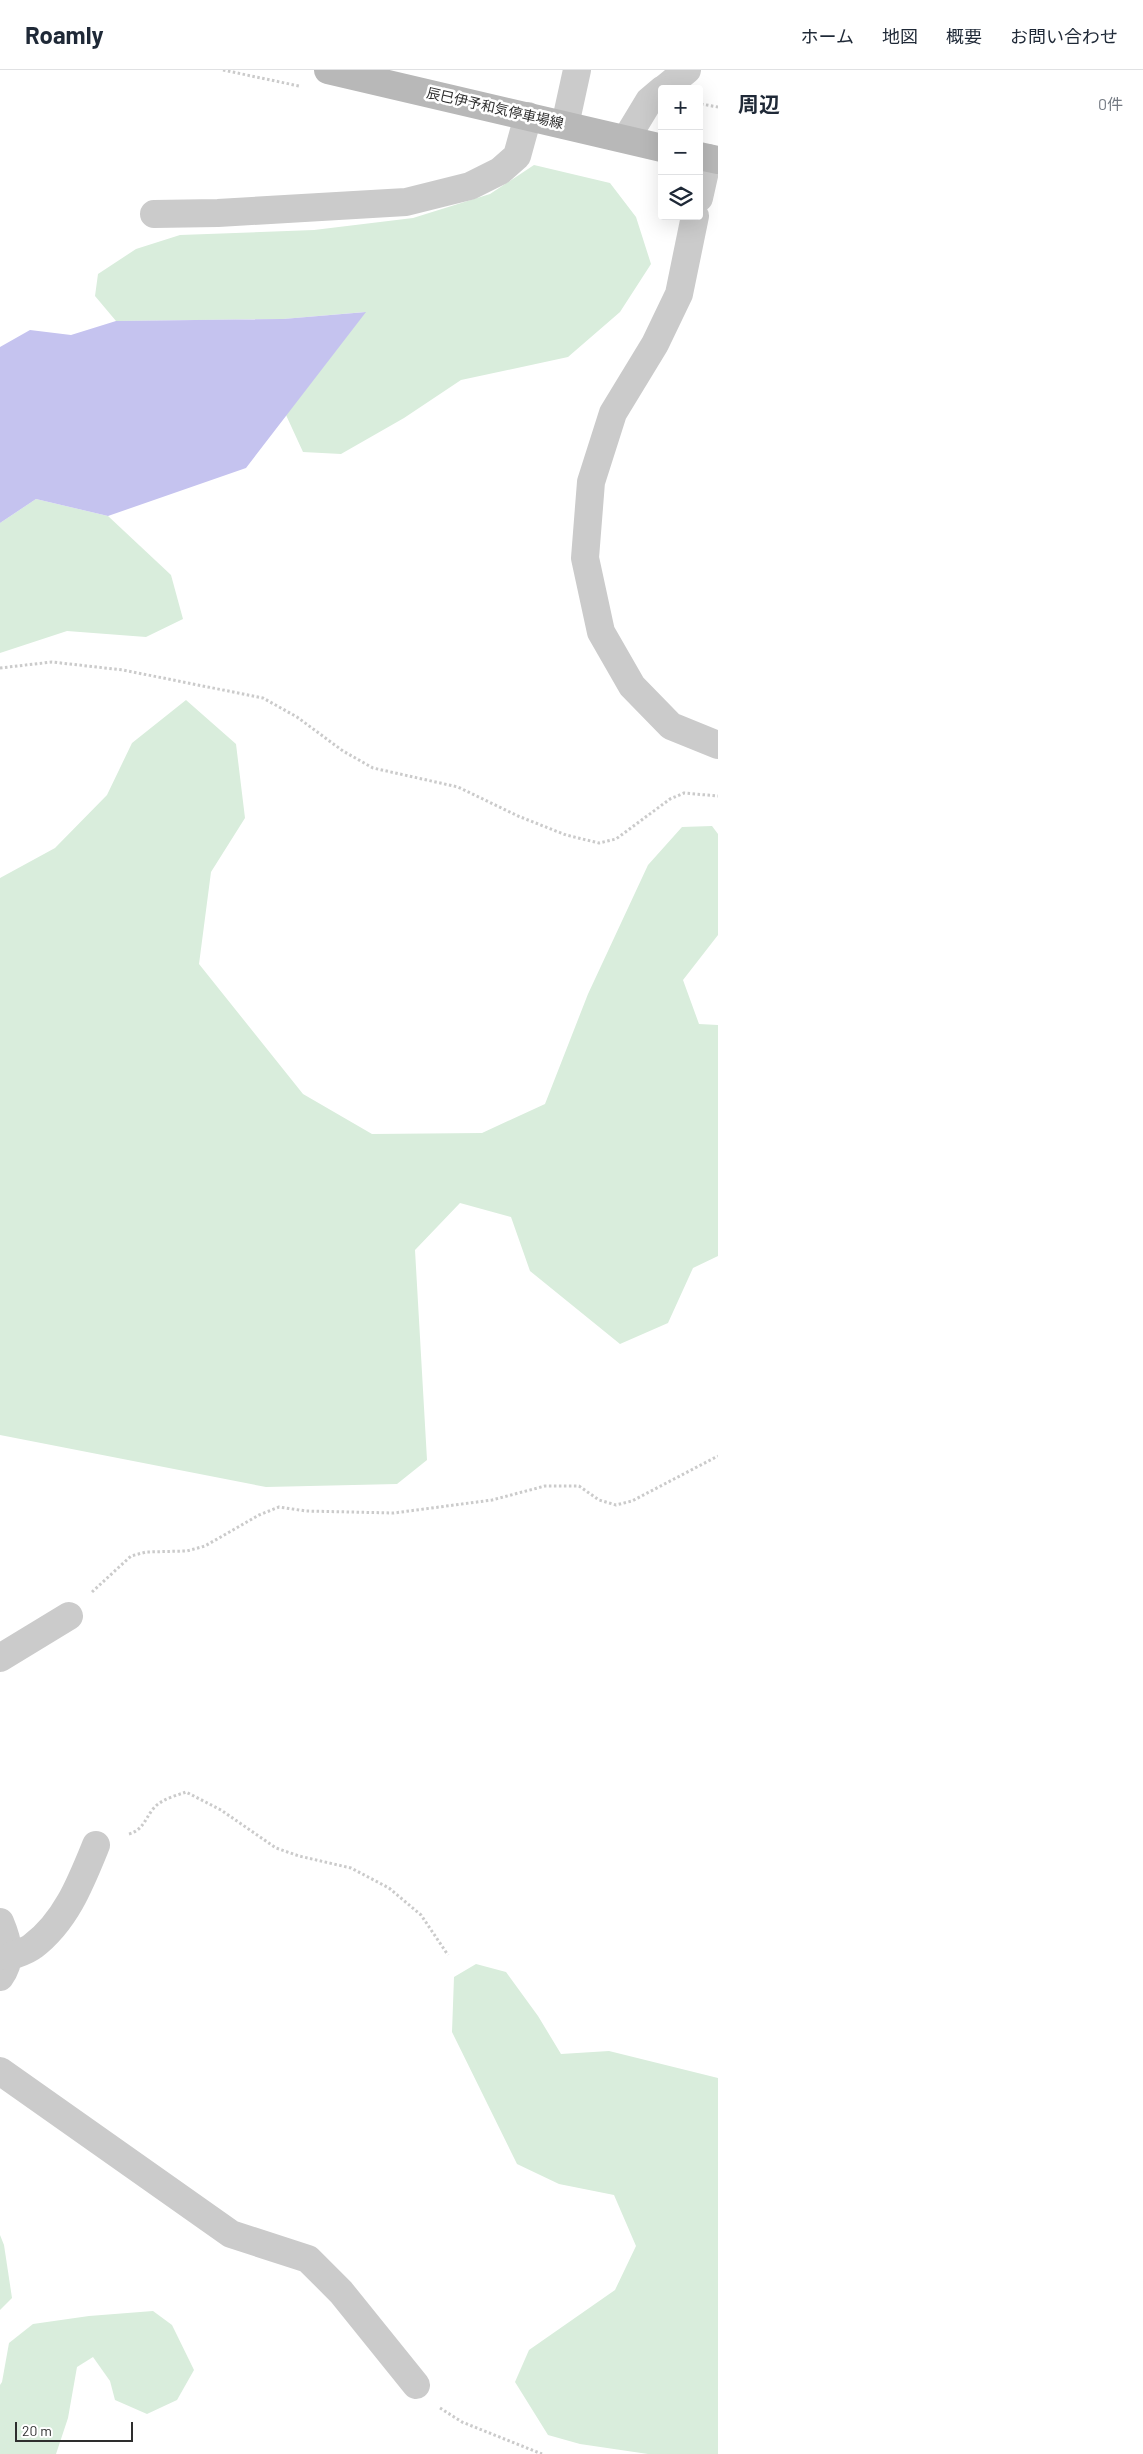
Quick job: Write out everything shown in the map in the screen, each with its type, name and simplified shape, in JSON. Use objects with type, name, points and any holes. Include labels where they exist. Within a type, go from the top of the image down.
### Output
[{"type":"main road","name":"辰巳伊予和気停車場線","points":[[335,71],[658,147]]},
{"type":"street","points":[[565,125],[577,70]]},
{"type":"street","points":[[669,85],[687,70]]},
{"type":"street","points":[[626,139],[649,101],[658,94]]},
{"type":"street","points":[[154,214],[218,213],[406,202],[470,186],[500,171],[517,156],[528,116]]},
{"type":"street","points":[[703,180],[708,158]]},
{"type":"street","points":[[694,220],[679,294],[655,344],[613,414],[591,482],[585,558],[601,632],[632,686],[671,726],[718,745]]},
{"type":"street","points":[[0,1658],[69,1616]]},
{"type":"street","points":[[4,1967],[32,1947],[54,1927],[80,1886],[96,1845]]},
{"type":"street","points":[[0,1922],[7,1940],[4,1967]]},
{"type":"street","points":[[0,2071],[231,2234],[308,2259],[341,2292],[416,2385]]},
{"type":"street","points":[[0,2088],[33,2096]]},
{"type":"path","points":[[703,105],[718,107]]},
{"type":"path","points":[[0,668],[52,662],[123,670],[263,698],[297,717],[343,751],[373,768],[458,787],[518,816],[558,832],[599,843],[616,839],[670,799],[684,793],[718,796]]},
{"type":"path","points":[[69,1616],[106,1577],[131,1556],[146,1552],[187,1552],[205,1546],[259,1515],[279,1507],[306,1511],[394,1514],[492,1500],[545,1486],[579,1486],[599,1500],[616,1505],[632,1500],[718,1456]]},
{"type":"path","points":[[96,1845],[102,1840],[138,1831],[154,1807],[169,1798],[186,1792],[221,1810],[276,1848],[298,1856],[351,1868],[390,1888],[420,1915],[448,1955]]},
{"type":"path","points":[[416,2385],[438,2406],[462,2422],[542,2454]]},
{"type":"green space","points":[[534,165],[610,183],[636,217],[651,264],[620,312],[568,357],[461,380],[404,418],[341,454],[303,452],[286,415],[365,312],[283,319],[116,321],[95,296],[98,274],[136,249],[180,235],[314,230],[413,218],[490,194]]},
{"type":"green space","points":[[36,499],[108,516],[171,575],[183,619],[146,637],[67,631],[0,653],[0,523]]},
{"type":"green space","points":[[186,700],[236,744],[245,818],[211,872],[199,964],[303,1094],[372,1134],[482,1133],[545,1104],[588,994],[648,865],[682,827],[712,826],[718,834],[718,935],[683,980],[699,1024],[718,1025],[718,1256],[693,1268],[668,1323],[620,1344],[530,1271],[511,1217],[460,1203],[415,1250],[427,1460],[397,1484],[266,1487],[0,1435],[0,878],[55,848],[107,795],[132,743]]},
{"type":"green space","points":[[476,1964],[506,1972],[538,2016],[561,2054],[609,2051],[718,2078],[718,2454],[648,2454],[580,2444],[548,2435],[515,2382],[529,2350],[615,2290],[636,2246],[614,2195],[559,2184],[517,2164],[452,2032],[454,1977]]},
{"type":"green space","points":[[0,2235],[4,2245],[12,2298],[0,2310]]},
{"type":"green space","points":[[153,2311],[172,2325],[194,2370],[177,2400],[147,2414],[115,2400],[110,2381],[93,2357],[77,2367],[68,2418],[56,2454],[0,2454],[0,2385],[9,2343],[33,2324],[89,2316]]},
{"type":"water","points":[[366,312],[246,468],[108,516],[36,499],[0,523],[0,347],[30,330],[71,335],[116,321],[283,319]]}]
